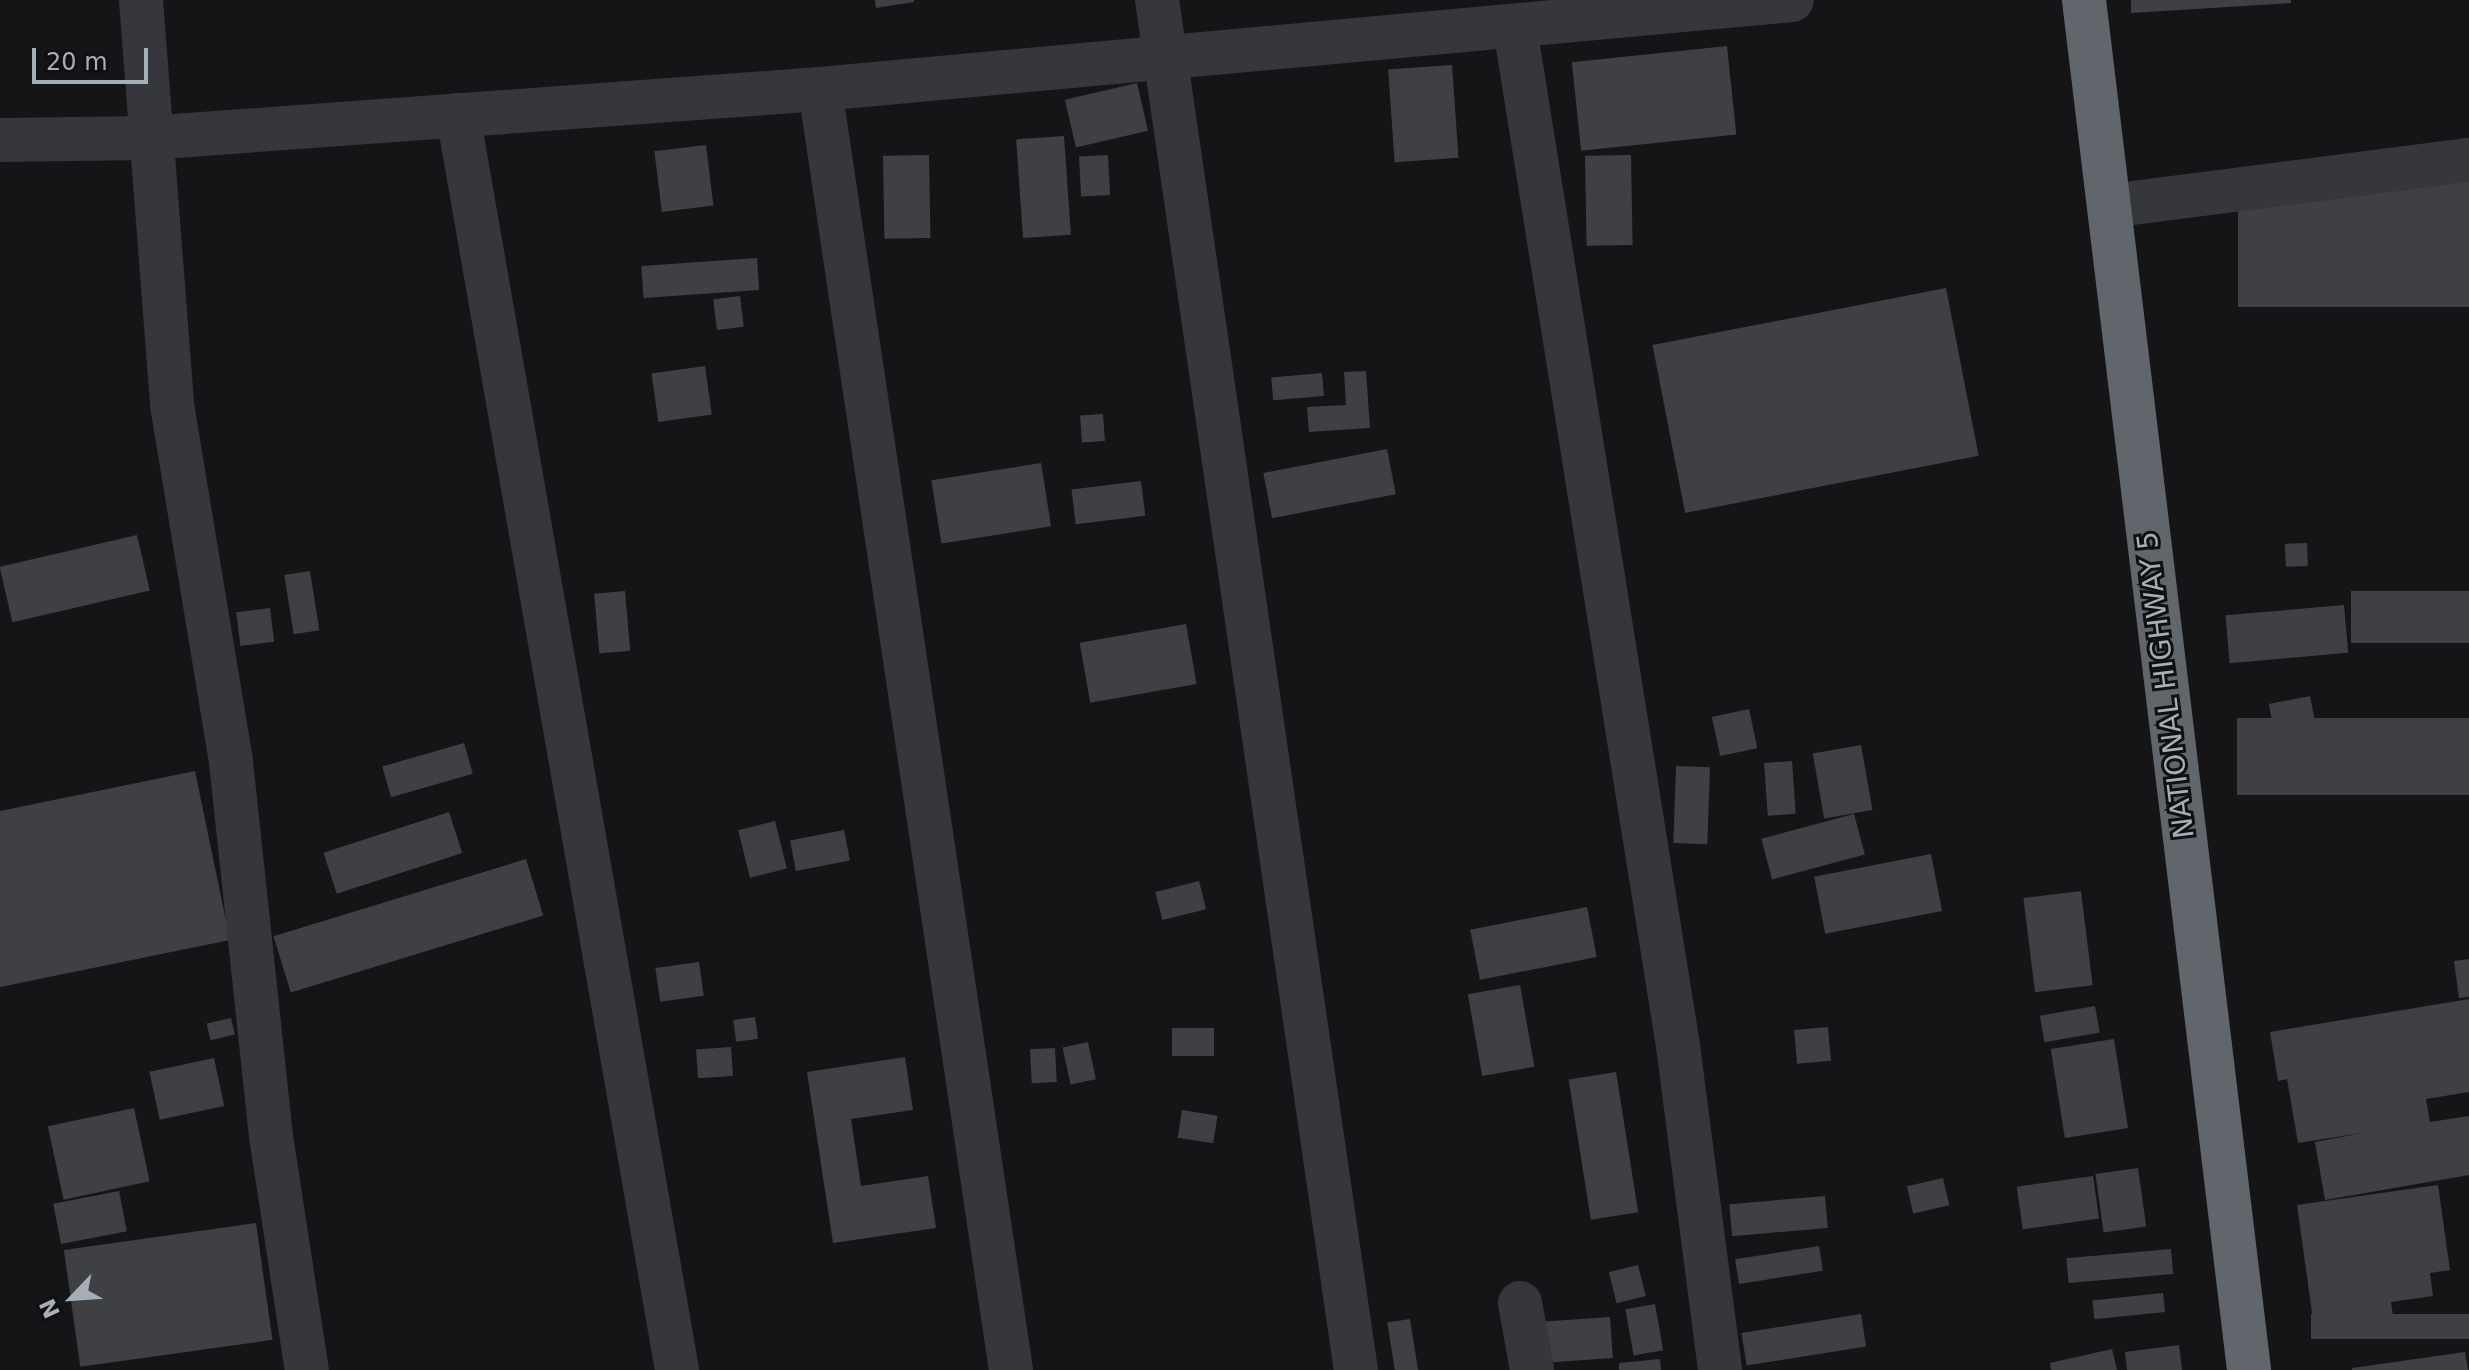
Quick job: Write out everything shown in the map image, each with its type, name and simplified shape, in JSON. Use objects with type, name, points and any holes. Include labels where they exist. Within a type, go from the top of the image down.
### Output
[{"type":"highway","name":"NATIONAL HIGHWAY 5","points":[[2084,0],[2249,1370]]},
{"type":"street","points":[[141,0],[148,138],[172,405],[231,762],[271,1136],[307,1370]]},
{"type":"street","points":[[1157,0],[1356,1370]]},
{"type":"street","points":[[0,140],[148,138],[820,89],[1515,28],[1792,0]]},
{"type":"street","points":[[1515,28],[1678,1046],[1720,1370]]},
{"type":"street","points":[[820,89],[1011,1370]]},
{"type":"street","points":[[458,115],[677,1370]]},
{"type":"street","points":[[2109,206],[2469,160]]},
{"type":"street","points":[[1520,1303],[1532,1370]]},
{"type":"building","points":[[875,0],[914,0],[914,2],[876,8]]},
{"type":"building","points":[[2131,0],[2291,0],[2291,3],[2131,13]]},
{"type":"building","points":[[1727,46],[1736,135],[1581,151],[1572,62]]},
{"type":"building","points":[[1452,65],[1458,158],[1395,162],[1388,69]]},
{"type":"building","points":[[1137,83],[1148,131],[1076,147],[1065,100]]},
{"type":"building","points":[[1064,136],[1071,235],[1023,238],[1016,139]]},
{"type":"building","points":[[706,145],[713,206],[662,212],[654,151]]},
{"type":"building","points":[[929,155],[930,238],[884,239],[883,156]]},
{"type":"building","points":[[1108,155],[1110,195],[1081,196],[1079,157]]},
{"type":"building","points":[[1631,155],[1633,245],[1587,246],[1585,156]]},
{"type":"building","points":[[2238,178],[2469,178],[2469,307],[2238,307]]},
{"type":"building","points":[[757,258],[759,290],[644,298],[641,266]]},
{"type":"building","points":[[1946,288],[1979,456],[1685,513],[1652,345]]},
{"type":"building","points":[[740,296],[744,327],[717,330],[713,299]]},
{"type":"building","points":[[705,366],[712,415],[658,422],[652,374]]},
{"type":"building","points":[[1366,371],[1370,428],[1309,432],[1307,407],[1346,405],[1344,372]]},
{"type":"building","points":[[1322,373],[1324,396],[1273,400],[1271,377]]},
{"type":"building","points":[[1103,414],[1105,441],[1082,443],[1080,416]]},
{"type":"building","points":[[1387,449],[1396,494],[1272,518],[1263,473]]},
{"type":"building","points":[[1041,463],[1051,526],[941,544],[931,480]]},
{"type":"building","points":[[1141,481],[1145,516],[1076,524],[1072,490]]},
{"type":"building","points":[[137,535],[150,591],[12,622],[0,567]]},
{"type":"building","points":[[2307,543],[2308,566],[2286,567],[2285,544]]},
{"type":"building","points":[[310,571],[319,630],[294,634],[284,575]]},
{"type":"building","points":[[625,591],[630,651],[599,653],[594,594]]},
{"type":"building","points":[[2351,591],[2469,591],[2469,643],[2351,643]]},
{"type":"building","points":[[2344,605],[2348,653],[2230,663],[2225,615]]},
{"type":"building","points":[[270,608],[274,642],[240,646],[236,612]]},
{"type":"building","points":[[1186,624],[1197,684],[1090,703],[1080,643]]},
{"type":"building","points":[[2310,696],[2319,741],[2278,749],[2269,704]]},
{"type":"building","points":[[1749,709],[1757,748],[1720,756],[1712,717]]},
{"type":"building","points":[[2237,718],[2469,718],[2469,795],[2237,795]]},
{"type":"building","points":[[464,743],[473,774],[391,797],[382,766]]},
{"type":"building","points":[[1861,745],[1872,810],[1824,819],[1813,754]]},
{"type":"building","points":[[1792,761],[1796,814],[1768,816],[1764,763]]},
{"type":"building","points":[[1676,766],[1710,767],[1707,844],[1673,843]]},
{"type":"building","points":[[195,771],[230,940],[0,987],[0,811]]},
{"type":"building","points":[[449,812],[462,853],[337,894],[323,853]]},
{"type":"building","points":[[1854,814],[1865,855],[1772,879],[1761,839]]},
{"type":"building","points":[[775,821],[787,869],[750,878],[738,830]]},
{"type":"building","points":[[844,830],[850,860],[796,871],[790,840]]},
{"type":"building","points":[[1931,854],[1942,911],[1825,934],[1814,877]]},
{"type":"building","points":[[526,859],[543,915],[291,993],[274,936]]},
{"type":"building","points":[[1199,881],[1206,909],[1162,920],[1155,892]]},
{"type":"building","points":[[2081,891],[2093,985],[2035,992],[2023,898]]},
{"type":"building","points":[[1587,907],[1597,957],[1480,980],[1470,930]]},
{"type":"building","points":[[2469,959],[2469,997],[2459,998],[2454,961]]},
{"type":"building","points":[[699,962],[704,996],[660,1002],[655,968]]},
{"type":"building","points":[[1520,985],[1534,1067],[1482,1076],[1468,994]]},
{"type":"building","points":[[2469,999],[2469,1092],[2426,1099],[2430,1122],[2469,1116],[2469,1175],[2325,1200],[2315,1142],[2368,1132],[2298,1143],[2287,1079],[2278,1081],[2270,1032]]},
{"type":"building","points":[[2095,1006],[2100,1033],[2045,1042],[2040,1016]]},
{"type":"building","points":[[755,1017],[758,1039],[736,1042],[733,1020]]},
{"type":"building","points":[[231,1018],[235,1035],[210,1040],[207,1024]]},
{"type":"building","points":[[1828,1027],[1831,1061],[1797,1064],[1794,1030]]},
{"type":"building","points":[[1172,1028],[1214,1028],[1214,1056],[1172,1056]]},
{"type":"building","points":[[2114,1039],[2128,1128],[2065,1138],[2051,1049]]},
{"type":"building","points":[[1088,1042],[1096,1079],[1070,1085],[1063,1047]]},
{"type":"building","points":[[731,1047],[733,1076],[698,1078],[696,1049]]},
{"type":"building","points":[[1055,1048],[1057,1082],[1032,1083],[1030,1049]]},
{"type":"building","points":[[905,1057],[913,1110],[851,1119],[861,1186],[928,1176],[936,1228],[833,1243],[807,1072]]},
{"type":"building","points":[[214,1058],[224,1106],[160,1120],[149,1072]]},
{"type":"building","points":[[1616,1072],[1638,1212],[1591,1220],[1569,1080]]},
{"type":"building","points":[[134,1108],[150,1181],[64,1200],[48,1126]]},
{"type":"building","points":[[1182,1110],[1218,1116],[1213,1143],[1178,1138]]},
{"type":"building","points":[[2138,1168],[2146,1226],[2104,1232],[2095,1174]]},
{"type":"building","points":[[2093,1176],[2099,1219],[2023,1229],[2017,1187]]},
{"type":"building","points":[[1943,1178],[1949,1205],[1913,1214],[1907,1186]]},
{"type":"building","points":[[2438,1185],[2450,1270],[2430,1273],[2433,1296],[2391,1302],[2394,1322],[2315,1334],[2297,1205]]},
{"type":"building","points":[[119,1191],[127,1231],[61,1244],[53,1204]]},
{"type":"building","points":[[1825,1196],[1828,1228],[1732,1236],[1729,1204]]},
{"type":"building","points":[[256,1223],[272,1340],[80,1367],[64,1250]]},
{"type":"building","points":[[1819,1246],[1823,1271],[1739,1284],[1735,1259]]},
{"type":"building","points":[[2171,1249],[2173,1274],[2069,1283],[2066,1258]]},
{"type":"building","points":[[1638,1265],[1646,1296],[1617,1303],[1609,1272]]},
{"type":"building","points":[[2163,1293],[2165,1312],[2094,1319],[2092,1300]]},
{"type":"building","points":[[1655,1304],[1663,1350],[1634,1355],[1625,1309]]},
{"type":"building","points":[[1861,1314],[1866,1347],[1747,1366],[1741,1333]]},
{"type":"building","points":[[2311,1314],[2469,1314],[2469,1339],[2311,1339]]},
{"type":"building","points":[[1610,1317],[1613,1358],[1540,1363],[1537,1322]]},
{"type":"building","points":[[1410,1319],[1418,1370],[1395,1370],[1387,1323]]},
{"type":"building","points":[[2179,1345],[2182,1370],[2127,1370],[2125,1352]]},
{"type":"building","points":[[2112,1349],[2117,1370],[2051,1370],[2050,1363]]},
{"type":"building","points":[[2465,1352],[2468,1370],[2352,1370],[2352,1368]]},
{"type":"building","points":[[1660,1359],[1661,1370],[1619,1370],[1619,1363]]}]
